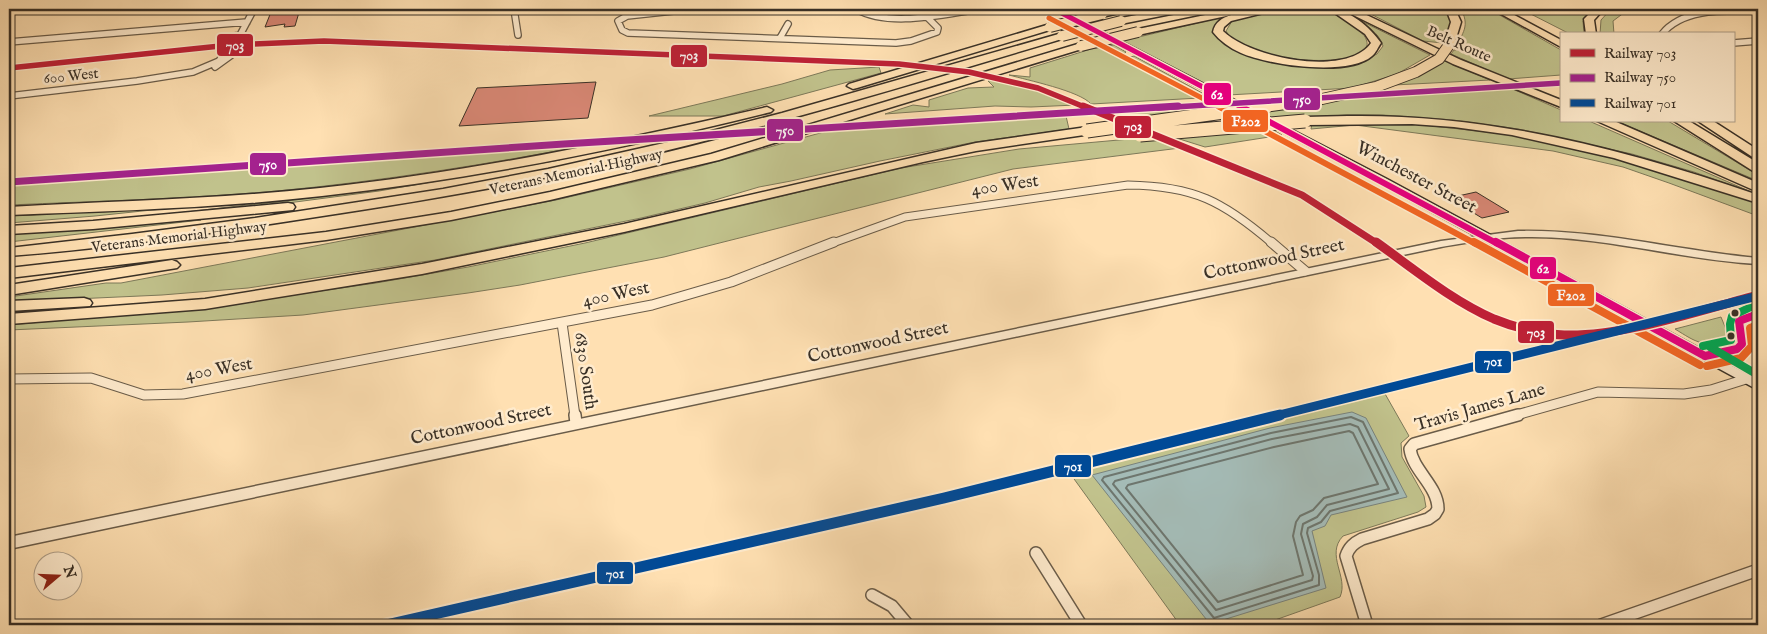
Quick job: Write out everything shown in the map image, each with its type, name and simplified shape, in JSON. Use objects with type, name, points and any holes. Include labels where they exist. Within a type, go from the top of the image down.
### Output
[{"type":"highway","points":[[9,228],[291,198],[539,159],[672,132],[808,98],[960,55],[1050,27],[1125,9]]},
{"type":"highway","points":[[1118,20],[1161,9]]},
{"type":"highway","name":"Veterans Memorial Highway","points":[[9,252],[243,225],[530,177],[648,151],[845,100],[1060,35],[1118,20],[1181,9]]},
{"type":"highway","name":"Veterans Memorial Highway","points":[[9,272],[326,236],[451,216],[715,158],[1081,46],[1138,32],[1254,9]]},
{"type":"highway","points":[[1269,9],[1228,19],[1219,26],[1218,32],[1226,40],[1244,50],[1285,61],[1335,64],[1364,58],[1373,52],[1376,43],[1368,32],[1333,9]]},
{"type":"highway","points":[[9,319],[206,304],[326,284],[528,249],[923,158],[1091,135],[1322,99],[1376,87],[1416,72],[1439,59],[1449,45],[1456,29],[1457,17],[1451,9]]},
{"type":"highway","points":[[1497,9],[1560,43]]},
{"type":"highway","points":[[1515,9],[1560,33]]},
{"type":"highway","points":[[1590,32],[1589,19],[1599,9]]},
{"type":"highway","name":"Belt Route","points":[[1351,10],[1440,54],[1560,104]]},
{"type":"highway","points":[[845,100],[952,64],[1060,35]]},
{"type":"highway","points":[[1091,135],[1363,118],[1416,120],[1474,126],[1579,144],[1644,161],[1758,199]]},
{"type":"highway","points":[[1605,122],[1758,188]]},
{"type":"highway","points":[[1682,122],[1758,168]]},
{"type":"highway","points":[[1706,122],[1758,155]]},
{"type":"highway","points":[[9,211],[252,198],[358,188]]},
{"type":"highway","points":[[9,228],[194,217],[376,196],[417,197]]},
{"type":"highway","points":[[9,290],[201,260],[451,216]]},
{"type":"highway","points":[[9,306],[174,299],[326,284]]},
{"type":"main road","name":"Winchester Street","points":[[1054,9],[1487,237],[1758,386]]},
{"type":"street","points":[[217,64],[235,36],[240,35],[254,9]]},
{"type":"street","points":[[514,9],[518,35]]},
{"type":"street","points":[[692,9],[622,17],[618,21],[624,32],[904,42],[938,31],[938,28],[924,15]]},
{"type":"street","points":[[856,9],[868,16],[882,19],[980,9]]},
{"type":"street","points":[[1663,32],[1674,22],[1697,15],[1758,11]]},
{"type":"street","points":[[9,42],[128,30],[185,28],[247,22]]},
{"type":"street","points":[[780,38],[788,24]]},
{"type":"street","points":[[217,64],[228,61],[235,55],[244,36],[240,35]]},
{"type":"street","points":[[1734,43],[1758,42]]},
{"type":"street","name":"600 West","points":[[9,96],[182,77],[217,64]]},
{"type":"street","name":"400 West","points":[[9,379],[91,378],[144,395],[170,396],[652,305],[731,282],[881,224],[916,215],[1143,184],[1181,188],[1201,194],[1220,203],[1305,271]]},
{"type":"street","name":"Cottonwood Street","points":[[9,543],[576,423],[1441,244],[1487,237],[1525,234],[1574,236],[1694,255],[1758,261]]},
{"type":"street","name":"6830 South","points":[[562,323],[576,423]]},
{"type":"street","name":"Travis James Lane","points":[[1367,625],[1346,556],[1348,549],[1362,539],[1428,519],[1436,514],[1438,508],[1437,500],[1411,457],[1410,449],[1414,444],[1598,392],[1626,390],[1673,394],[1695,393],[1714,390],[1746,379]]},
{"type":"street","points":[[1036,553],[1081,625]]},
{"type":"street","points":[[1602,625],[1758,570]]},
{"type":"street","points":[[872,595],[892,606],[908,625]]},
{"type":"green space","points":[[1284,9],[1329,9],[1364,35],[1366,39],[1365,50],[1353,56],[1333,60],[1281,57],[1257,51],[1237,42],[1226,31],[1232,21],[1237,18]]},
{"type":"green space","points":[[1337,9],[1430,55],[1397,74],[1352,88],[1228,95],[1122,41],[1227,16],[1223,19],[1222,41],[1299,65],[1362,61],[1377,54],[1383,46],[1375,33],[1370,28]]},
{"type":"green space","points":[[1361,9],[1449,9],[1450,26],[1443,43],[1423,41]]},
{"type":"green space","points":[[1461,9],[1489,9],[1560,49],[1560,75],[1508,79],[1451,54],[1454,50],[1458,50],[1465,27]]},
{"type":"green space","points":[[1521,9],[1593,9],[1583,21],[1584,32],[1566,32]]},
{"type":"green space","points":[[1611,9],[1629,9],[1613,21],[1614,32],[1600,32],[1601,20]]},
{"type":"green space","points":[[1114,45],[1126,52],[1122,56],[1127,58],[1134,56],[1204,94],[1200,98],[1091,104],[1085,99],[1065,90],[1009,75],[1030,77],[1030,68],[1091,49]]},
{"type":"green space","points":[[1443,60],[1490,80],[1394,85]]},
{"type":"green space","points":[[879,67],[881,73],[723,116],[649,116],[782,84],[830,70]]},
{"type":"green space","points":[[994,80],[1045,92],[1076,105],[995,106],[885,114],[913,105],[929,107],[929,100],[968,88],[994,87],[988,81]]},
{"type":"green space","points":[[1508,87],[1560,110],[1560,122],[1591,122],[1758,195],[1694,172],[1632,154],[1518,129],[1453,120],[1383,115],[1346,115],[1276,120],[1259,111],[1353,97],[1433,94]]},
{"type":"green space","points":[[1223,104],[1229,106],[1132,121],[1110,112]]},
{"type":"green space","points":[[1066,116],[1069,129],[975,142],[880,161],[759,187],[705,203],[641,218],[435,260],[248,288],[162,295],[9,302],[9,297],[106,283],[121,283],[556,200],[690,169],[831,130]]},
{"type":"green space","points":[[1618,122],[1670,122],[1758,175],[1758,181]]},
{"type":"green space","points":[[1404,123],[1506,134],[1592,150],[1758,203],[1758,216],[1623,167],[1553,151],[1355,125],[1311,129],[1312,124]]},
{"type":"green space","points":[[1270,128],[1282,135],[1205,147],[1170,136]]},
{"type":"green space","points":[[1152,137],[1180,148],[1013,169],[664,257],[520,285],[303,315],[9,330],[9,325],[215,306],[376,283],[468,267],[585,243],[901,168],[1019,149]]},
{"type":"green space","points":[[594,144],[436,171],[317,187],[143,200],[9,205],[9,184]]},
{"type":"green space","points":[[560,160],[379,191],[265,206],[125,219],[325,196]]},
{"type":"green space","points":[[190,206],[95,216],[9,223],[9,216]]},
{"type":"green space","points":[[201,220],[9,242],[9,234]]},
{"type":"green space","points":[[1721,317],[1730,339],[1721,342],[1701,343],[1675,329]]},
{"type":"green space","points":[[1384,392],[1409,436],[1401,443],[1402,457],[1424,496],[1426,507],[1418,512],[1343,536],[1338,543],[1336,551],[1342,582],[1340,597],[1261,625],[1180,625],[1069,472]]},
{"type":"water","points":[[1352,412],[1366,418],[1407,497],[1331,515],[1325,526],[1312,531],[1326,588],[1210,624],[1092,475],[1270,428]]},
{"type":"building","points":[[300,9],[295,26],[284,27],[285,24],[265,27],[271,12]]},
{"type":"building","points":[[596,82],[588,118],[459,126],[477,88]]},
{"type":"building","points":[[1476,192],[1509,212],[1482,218],[1449,198]]},
{"type":"rail line","name":"703","points":[[9,68],[230,45],[324,41],[899,64],[969,72],[1038,88],[1302,195],[1391,252],[1457,299],[1494,318],[1535,332],[1558,335],[1592,334],[1676,317],[1758,295]]},
{"type":"rail line","name":"750","points":[[9,182],[564,144],[1560,83]]},
{"type":"rail line","name":"701","points":[[386,625],[944,498],[1758,296]]},
{"type":"transit line","name":"62","points":[[1054,9],[1383,181],[1705,356]]},
{"type":"transit line","name":"F202","points":[[1049,18],[1378,190],[1700,365]]},
{"type":"transit line","points":[[1703,346],[1731,340],[1730,324],[1732,316],[1740,310],[1755,305]]},
{"type":"transit line","name":"62","points":[[1705,356],[1737,349],[1742,344],[1739,321],[1758,314]]},
{"type":"transit line","name":"F202","points":[[1707,366],[1741,358],[1752,346],[1750,328],[1758,325]]},
{"type":"transit line","points":[[1710,347],[1758,375]]}]
